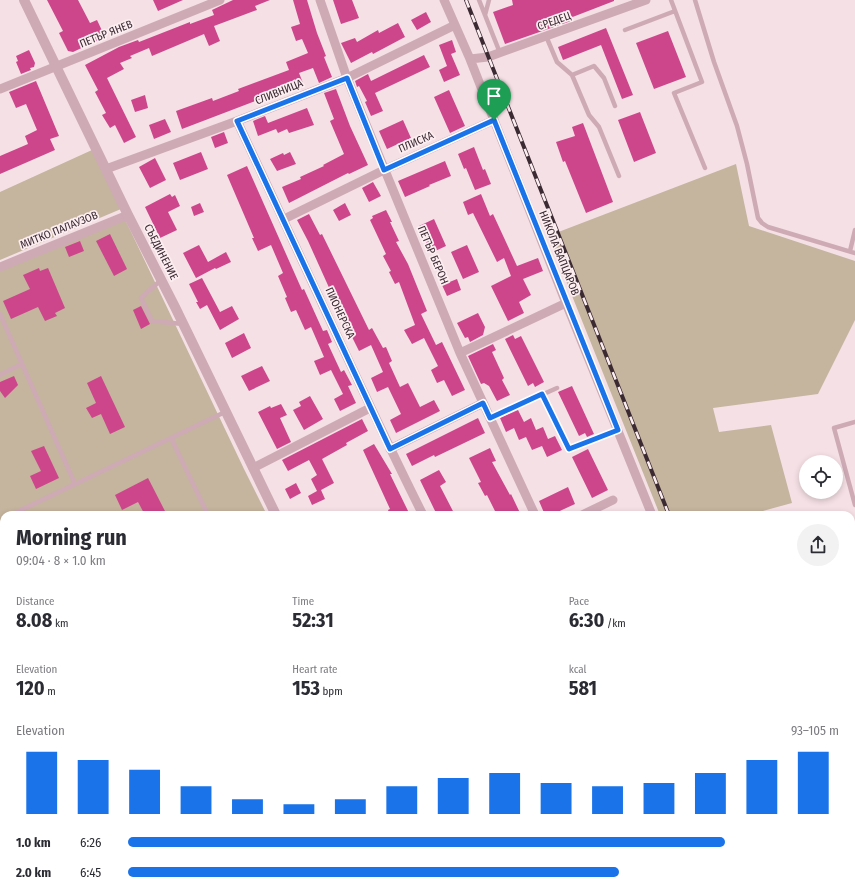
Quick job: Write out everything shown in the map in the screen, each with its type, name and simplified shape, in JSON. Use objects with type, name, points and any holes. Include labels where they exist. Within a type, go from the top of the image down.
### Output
[{"type":"street","name":"СЪЕДИНЕНИЕ","points":[[24,0],[274,511]]},
{"type":"street","name":"ПЕТЪР ЯНЕВ","points":[[0,89],[220,0]]},
{"type":"street","name":"ПЕТЪР БЕРОН","points":[[320,0],[347,78],[460,353],[533,511]]},
{"type":"street","name":"НИКОЛА ВАПЦАРОВ","points":[[444,0],[470,59],[566,303],[650,511]]},
{"type":"street","name":"СРЕДЕЦ","points":[[470,59],[484,58],[500,53],[646,0]]},
{"type":"street","name":"СЛИВНИЦА","points":[[106,169],[237,121],[347,78],[455,25]]},
{"type":"street","name":"ПЛИСКА","points":[[284,219],[384,170],[494,120]]},
{"type":"street","name":"ПИОНЕРСКА","points":[[237,121],[284,219],[370,408],[421,511]]},
{"type":"street","name":"МИТКО ПАЛАУЗОВ","points":[[0,267],[128,214]]},
{"type":"street","points":[[460,353],[566,303]]},
{"type":"street","points":[[390,449],[483,403]]},
{"type":"street","points":[[253,468],[370,408]]},
{"type":"street","points":[[590,511],[613,500]]},
{"type":"lane","points":[[479,0],[500,53]]},
{"type":"lane","points":[[485,15],[489,0]]},
{"type":"lane","points":[[671,0],[702,82],[674,93],[704,168]]},
{"type":"lane","points":[[695,0],[739,134],[758,218],[768,227],[853,252],[855,230]]},
{"type":"lane","points":[[625,30],[675,10]]},
{"type":"lane","points":[[546,36],[557,62],[572,75],[589,115],[599,127],[619,176]]},
{"type":"lane","points":[[572,75],[594,66],[604,78],[615,106]]},
{"type":"lane","points":[[161,280],[141,298],[152,321],[183,324]]},
{"type":"lane","points":[[0,314],[75,484]]},
{"type":"lane","points":[[0,375],[22,364]]},
{"type":"lane","points":[[490,418],[557,388]]},
{"type":"lane","points":[[542,394],[569,449],[618,430]]},
{"type":"lane","points":[[18,511],[225,412]]},
{"type":"lane","points":[[855,422],[834,428],[855,505]]},
{"type":"lane","points":[[171,438],[206,511]]},
{"type":"shaded area","points":[[92,150],[121,209],[0,260],[0,192]]},
{"type":"shaded area","points":[[736,164],[749,226],[855,261],[855,320],[818,394],[713,408],[719,432],[771,425],[792,503],[763,511],[658,511],[548,236]]},
{"type":"shaded area","points":[[123,215],[265,511],[0,511],[0,269]]},
{"type":"building","points":[[47,0],[78,0],[90,23],[97,20],[105,37],[73,52],[68,51],[59,33],[63,31]]},
{"type":"building","points":[[153,0],[183,0],[158,11]]},
{"type":"building","points":[[233,0],[270,0],[255,6],[257,10],[214,26],[220,41],[209,46],[204,34],[152,56],[149,48],[130,56],[132,58],[120,63],[124,69],[107,78],[136,137],[124,143],[115,125],[110,128],[102,115],[106,113],[95,92],[98,90],[85,65],[119,47],[138,40],[139,42],[190,22],[190,24],[214,15],[212,10]]},
{"type":"building","points":[[293,0],[307,0],[326,56],[324,57],[332,77],[319,83],[313,68],[299,73],[303,83],[182,129],[176,111],[212,98],[213,101],[239,91],[238,89],[289,70],[286,62],[308,53],[302,39],[296,41],[291,27],[300,24]]},
{"type":"building","points":[[333,0],[352,0],[359,18],[341,24]]},
{"type":"building","points":[[512,0],[614,1],[570,18],[571,21],[505,44],[493,12],[513,5]]},
{"type":"building","points":[[426,12],[431,22],[417,30],[411,20]]},
{"type":"building","points":[[398,23],[405,37],[373,54],[372,52],[351,63],[341,43],[355,38],[357,42],[378,30],[379,33]]},
{"type":"building","points":[[606,28],[633,95],[622,99],[601,45],[563,60],[558,47]]},
{"type":"building","points":[[668,31],[686,77],[654,89],[636,43]]},
{"type":"building","points":[[452,40],[456,52],[451,54],[460,75],[444,82],[439,70],[447,66],[439,45]]},
{"type":"building","points":[[29,50],[35,63],[34,67],[30,68],[31,70],[21,74],[16,62],[18,61],[16,56]]},
{"type":"building","points":[[424,55],[430,67],[375,93],[383,111],[371,116],[365,102],[367,101],[359,86],[357,87],[355,81],[368,74],[371,81]]},
{"type":"building","points":[[36,81],[59,136],[50,139],[55,150],[0,174],[0,156],[28,144],[25,136],[37,130],[26,104],[16,108],[9,92]]},
{"type":"building","points":[[336,89],[350,126],[368,165],[349,174],[348,173],[289,203],[282,187],[301,179],[300,177],[324,166],[323,165],[344,154],[330,121],[334,119],[324,93]]},
{"type":"building","points":[[449,90],[465,126],[450,133],[434,97]]},
{"type":"building","points":[[145,95],[148,108],[135,112],[131,100]]},
{"type":"building","points":[[307,108],[314,125],[289,133],[287,129],[278,133],[276,129],[258,136],[253,121],[265,116],[268,123]]},
{"type":"building","points":[[640,112],[656,153],[634,162],[618,120]]},
{"type":"building","points":[[165,119],[171,132],[154,139],[149,125]]},
{"type":"building","points":[[403,120],[411,138],[387,149],[379,131]]},
{"type":"building","points":[[583,123],[613,202],[586,213],[565,161],[563,162],[556,142],[575,136],[572,127]]},
{"type":"building","points":[[224,132],[228,143],[215,148],[211,137]]},
{"type":"building","points":[[474,147],[483,170],[485,169],[491,184],[475,190],[466,168],[464,169],[458,154]]},
{"type":"building","points":[[201,152],[208,169],[180,180],[173,163]]},
{"type":"building","points":[[290,152],[296,164],[277,171],[270,159],[283,153],[284,155]]},
{"type":"building","points":[[155,158],[166,180],[150,188],[139,167]]},
{"type":"building","points":[[445,161],[451,176],[405,197],[398,181]]},
{"type":"building","points":[[247,166],[302,290],[304,289],[323,331],[327,330],[332,342],[328,344],[341,372],[344,370],[352,385],[348,386],[356,403],[340,411],[334,399],[343,394],[331,370],[320,375],[314,361],[324,357],[311,327],[305,330],[296,310],[291,312],[285,298],[287,297],[278,276],[283,273],[271,245],[258,251],[252,238],[254,238],[227,175]]},
{"type":"building","points":[[373,182],[381,196],[369,202],[362,188]]},
{"type":"building","points":[[170,194],[172,197],[175,195],[180,206],[168,212],[177,230],[160,238],[145,207]]},
{"type":"building","points":[[481,194],[490,216],[493,214],[517,266],[538,258],[543,271],[523,279],[531,295],[519,302],[524,313],[508,321],[491,286],[511,276],[504,258],[497,262],[473,213],[468,215],[463,202]]},
{"type":"building","points":[[200,203],[204,212],[194,216],[191,207]]},
{"type":"building","points":[[345,203],[351,215],[339,221],[333,210]]},
{"type":"building","points":[[386,210],[399,241],[396,242],[408,264],[427,311],[421,314],[436,345],[442,342],[465,390],[452,396],[444,380],[437,383],[431,370],[438,366],[424,338],[412,344],[404,330],[415,325],[399,282],[395,284],[389,272],[391,271],[383,256],[386,254],[370,220],[373,218],[372,216]]},
{"type":"building","points":[[309,214],[320,235],[322,234],[369,330],[372,328],[383,348],[386,347],[392,361],[389,363],[400,387],[408,383],[420,407],[434,400],[440,411],[396,433],[390,420],[401,414],[388,387],[377,392],[371,378],[383,372],[371,345],[359,351],[342,317],[344,316],[297,220]]},
{"type":"building","points":[[434,219],[446,246],[431,253],[419,226]]},
{"type":"building","points":[[110,234],[127,269],[114,276],[96,241]]},
{"type":"building","points":[[80,241],[84,251],[69,257],[65,247]]},
{"type":"building","points":[[199,245],[208,262],[226,252],[231,262],[196,278],[183,253]]},
{"type":"building","points":[[467,245],[479,272],[463,279],[451,252]]},
{"type":"building","points":[[39,268],[40,271],[48,268],[65,308],[55,313],[57,316],[45,321],[38,307],[11,319],[3,301],[30,289],[23,275]]},
{"type":"building","points":[[202,278],[220,312],[232,306],[239,319],[220,330],[207,305],[200,309],[189,284]]},
{"type":"building","points":[[457,279],[461,290],[447,296],[442,285]]},
{"type":"building","points":[[141,306],[150,324],[141,329],[133,310]]},
{"type":"building","points":[[478,313],[485,327],[483,335],[470,342],[468,337],[465,338],[457,323]]},
{"type":"building","points":[[244,333],[251,348],[232,358],[225,343]]},
{"type":"building","points":[[513,335],[515,339],[521,336],[544,382],[535,387],[533,383],[528,386],[505,339]]},
{"type":"building","points":[[493,344],[496,350],[492,352],[504,378],[502,380],[510,395],[497,401],[489,386],[484,383],[481,384],[468,356]]},
{"type":"building","points":[[262,366],[270,381],[249,391],[241,376]]},
{"type":"building","points":[[14,376],[18,385],[5,398],[0,391],[0,382]]},
{"type":"building","points":[[101,376],[125,427],[110,434],[101,414],[92,418],[86,408],[96,403],[87,383]]},
{"type":"building","points":[[572,386],[594,434],[587,437],[585,433],[579,436],[558,392]]},
{"type":"building","points":[[310,396],[323,419],[304,430],[293,410],[301,406],[299,402]]},
{"type":"building","points":[[281,404],[287,415],[280,418],[291,442],[277,449],[258,412],[270,406],[271,408]]},
{"type":"building","points":[[518,410],[524,422],[531,418],[536,430],[543,427],[548,439],[555,436],[562,450],[547,457],[542,446],[532,450],[526,437],[519,440],[514,428],[506,432],[500,418]]},
{"type":"building","points":[[478,418],[485,433],[435,457],[434,455],[412,466],[406,454]]},
{"type":"building","points":[[362,419],[368,431],[322,459],[334,483],[321,490],[325,499],[312,505],[308,496],[317,491],[311,479],[317,475],[309,460],[288,471],[282,460]]},
{"type":"building","points":[[374,444],[392,474],[390,474],[408,511],[388,511],[390,509],[363,450]]},
{"type":"building","points":[[44,446],[59,478],[36,489],[30,476],[41,471],[31,451]]},
{"type":"building","points":[[490,448],[496,461],[492,462],[519,511],[495,511],[487,495],[485,496],[478,483],[481,482],[469,458]]},
{"type":"building","points":[[588,449],[608,490],[592,498],[572,457]]},
{"type":"building","points":[[439,470],[446,482],[440,486],[453,511],[435,511],[420,480]]},
{"type":"building","points":[[148,478],[165,511],[143,511],[138,502],[122,510],[115,495]]},
{"type":"building","points":[[296,483],[301,493],[290,499],[285,489]]},
{"type":"building","points":[[568,487],[575,504],[560,511],[543,511],[539,501]]},
{"type":"railway","points":[[466,0],[667,511]]},
{"type":"route","points":[[347,78],[384,170],[494,120],[618,430],[569,449],[542,394],[490,418],[483,403],[390,449],[237,121],[347,78]]}]
